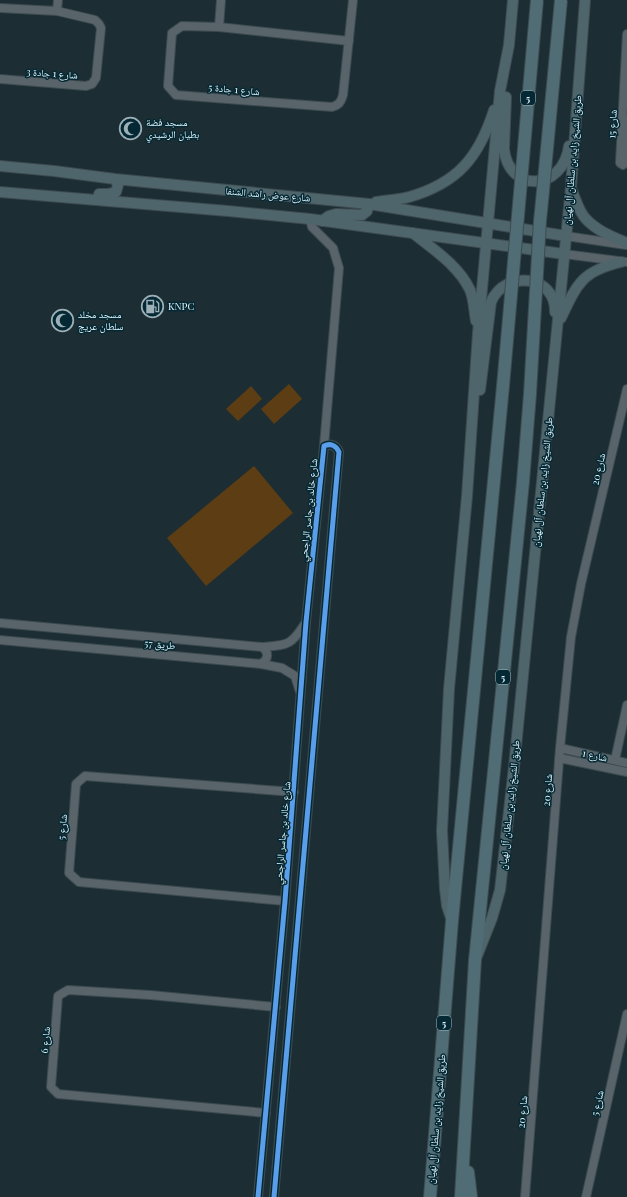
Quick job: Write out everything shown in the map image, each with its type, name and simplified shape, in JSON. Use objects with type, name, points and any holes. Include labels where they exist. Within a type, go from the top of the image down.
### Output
[{"type":"highway","name":"طريق الشيخ زايد بن سلطان آل نهيان","points":[[430,1197],[452,920],[503,386],[536,0]]},
{"type":"highway","name":"طريق الشيخ زايد بن سلطان آل نهيان","points":[[460,1197],[465,1144],[475,960],[522,490],[530,394],[540,221],[561,0]]},
{"type":"highway","points":[[465,1144],[471,1197]]},
{"type":"main road","name":"طريق الشيخ زايد بن سلطان آل نهيان","points":[[452,920],[445,889],[442,831],[449,689],[467,496],[478,333],[500,91],[509,45],[513,0]]},
{"type":"main road","name":"طريق الشيخ زايد بن سلطان آل نهيان","points":[[475,960],[487,932],[500,890],[514,767],[558,326],[571,187],[585,0]]},
{"type":"main road","points":[[509,45],[504,149],[505,157],[512,171],[518,176],[526,180],[537,181],[547,179],[554,175],[561,169],[566,158],[581,46]]},
{"type":"main road","points":[[322,221],[328,216],[336,214],[362,215],[367,211],[369,204],[408,197],[436,187],[457,174],[468,163],[480,146],[489,126],[500,91]]},
{"type":"main road","name":"شارع عوض راشد الشنفا","points":[[0,166],[114,179],[369,204],[566,236]]},
{"type":"main road","points":[[5,192],[34,190],[112,194],[116,192],[118,185],[114,179]]},
{"type":"main road","points":[[571,187],[578,206],[585,218],[606,233],[627,244]]},
{"type":"main road","name":"شارع عوض راشد الشنفا","points":[[5,192],[310,219],[564,254]]},
{"type":"main road","points":[[413,233],[439,254],[463,278],[470,291],[478,333]]},
{"type":"main road","points":[[558,326],[575,289],[587,275],[603,266],[624,262]]},
{"type":"main road","points":[[467,496],[491,302],[495,294],[508,283],[524,280],[538,283],[544,287],[552,297],[555,309],[541,495]]},
{"type":"street","points":[[57,12],[58,0]]},
{"type":"street","points":[[219,27],[221,0]]},
{"type":"street","name":"شارع 1 جادة 5","points":[[349,40],[219,27],[182,26],[172,33],[168,86],[176,95],[332,107],[338,105],[342,100],[343,95],[349,40],[353,0]]},
{"type":"street","name":"شارع 1 جادة 3","points":[[0,8],[57,12],[95,20],[101,28],[96,78],[92,84],[86,86],[0,79]]},
{"type":"street","name":"شارع 15","points":[[626,168],[621,165],[620,162],[627,34]]},
{"type":"street","name":"شارع 15","points":[[626,168],[627,119]]},
{"type":"street","name":"شارع خالد بن جاسر الراجحي","points":[[258,1197],[285,901],[306,622],[340,275],[332,248],[328,242],[312,227],[310,219]]},
{"type":"street","points":[[566,236],[627,244]]},
{"type":"street","points":[[564,254],[624,262]]},
{"type":"street","name":"شارع 20","points":[[525,1197],[559,758],[568,663],[575,610],[627,389]]},
{"type":"street","name":"شارع خالد بن جاسر الراجحي","points":[[274,1197],[339,452],[333,445],[330,444],[324,446]]},
{"type":"street","name":"طريق 57","points":[[0,623],[262,647],[285,645],[296,637],[306,622]]},
{"type":"street","name":"طريق 57","points":[[0,640],[261,664],[282,668],[295,676],[301,697]]},
{"type":"street","points":[[261,664],[265,662],[268,653],[262,647]]},
{"type":"street","name":"شارع 1","points":[[616,760],[627,705]]},
{"type":"street","name":"شارع 1","points":[[560,748],[627,763]]},
{"type":"street","name":"شارع 1","points":[[559,758],[627,772]]},
{"type":"street","name":"شارع 5","points":[[285,901],[79,882],[69,873],[76,784],[85,776],[294,792]]},
{"type":"street","name":"شارع 6","points":[[266,1113],[58,1094],[51,1087],[58,996],[68,990],[150,995],[276,1007]]},
{"type":"street","name":"شارع 5","points":[[586,1197],[627,1014]]},
{"type":"street","points":[[262,1155],[274,1158],[277,1156]]},
{"type":"street","points":[[260,1179],[268,1177],[272,1178],[275,1182]]},
{"type":"shaded area","points":[[289,384],[302,399],[274,424],[261,409]]},
{"type":"shaded area","points":[[251,386],[262,399],[238,421],[226,409]]},
{"type":"shaded area","points":[[254,466],[293,513],[206,586],[167,538]]},
{"type":"cycle path","points":[[258,1197],[285,901],[306,622],[324,446],[331,445],[335,446],[339,452],[274,1197]]},
{"type":"place","name":"مسجد فضة بطيان الرشيدي","points":[[131,128]]},
{"type":"place","name":"KNPC","points":[[153,306]]},
{"type":"place","name":"مسجد مخلد سلطان عريج","points":[[63,320]]}]
